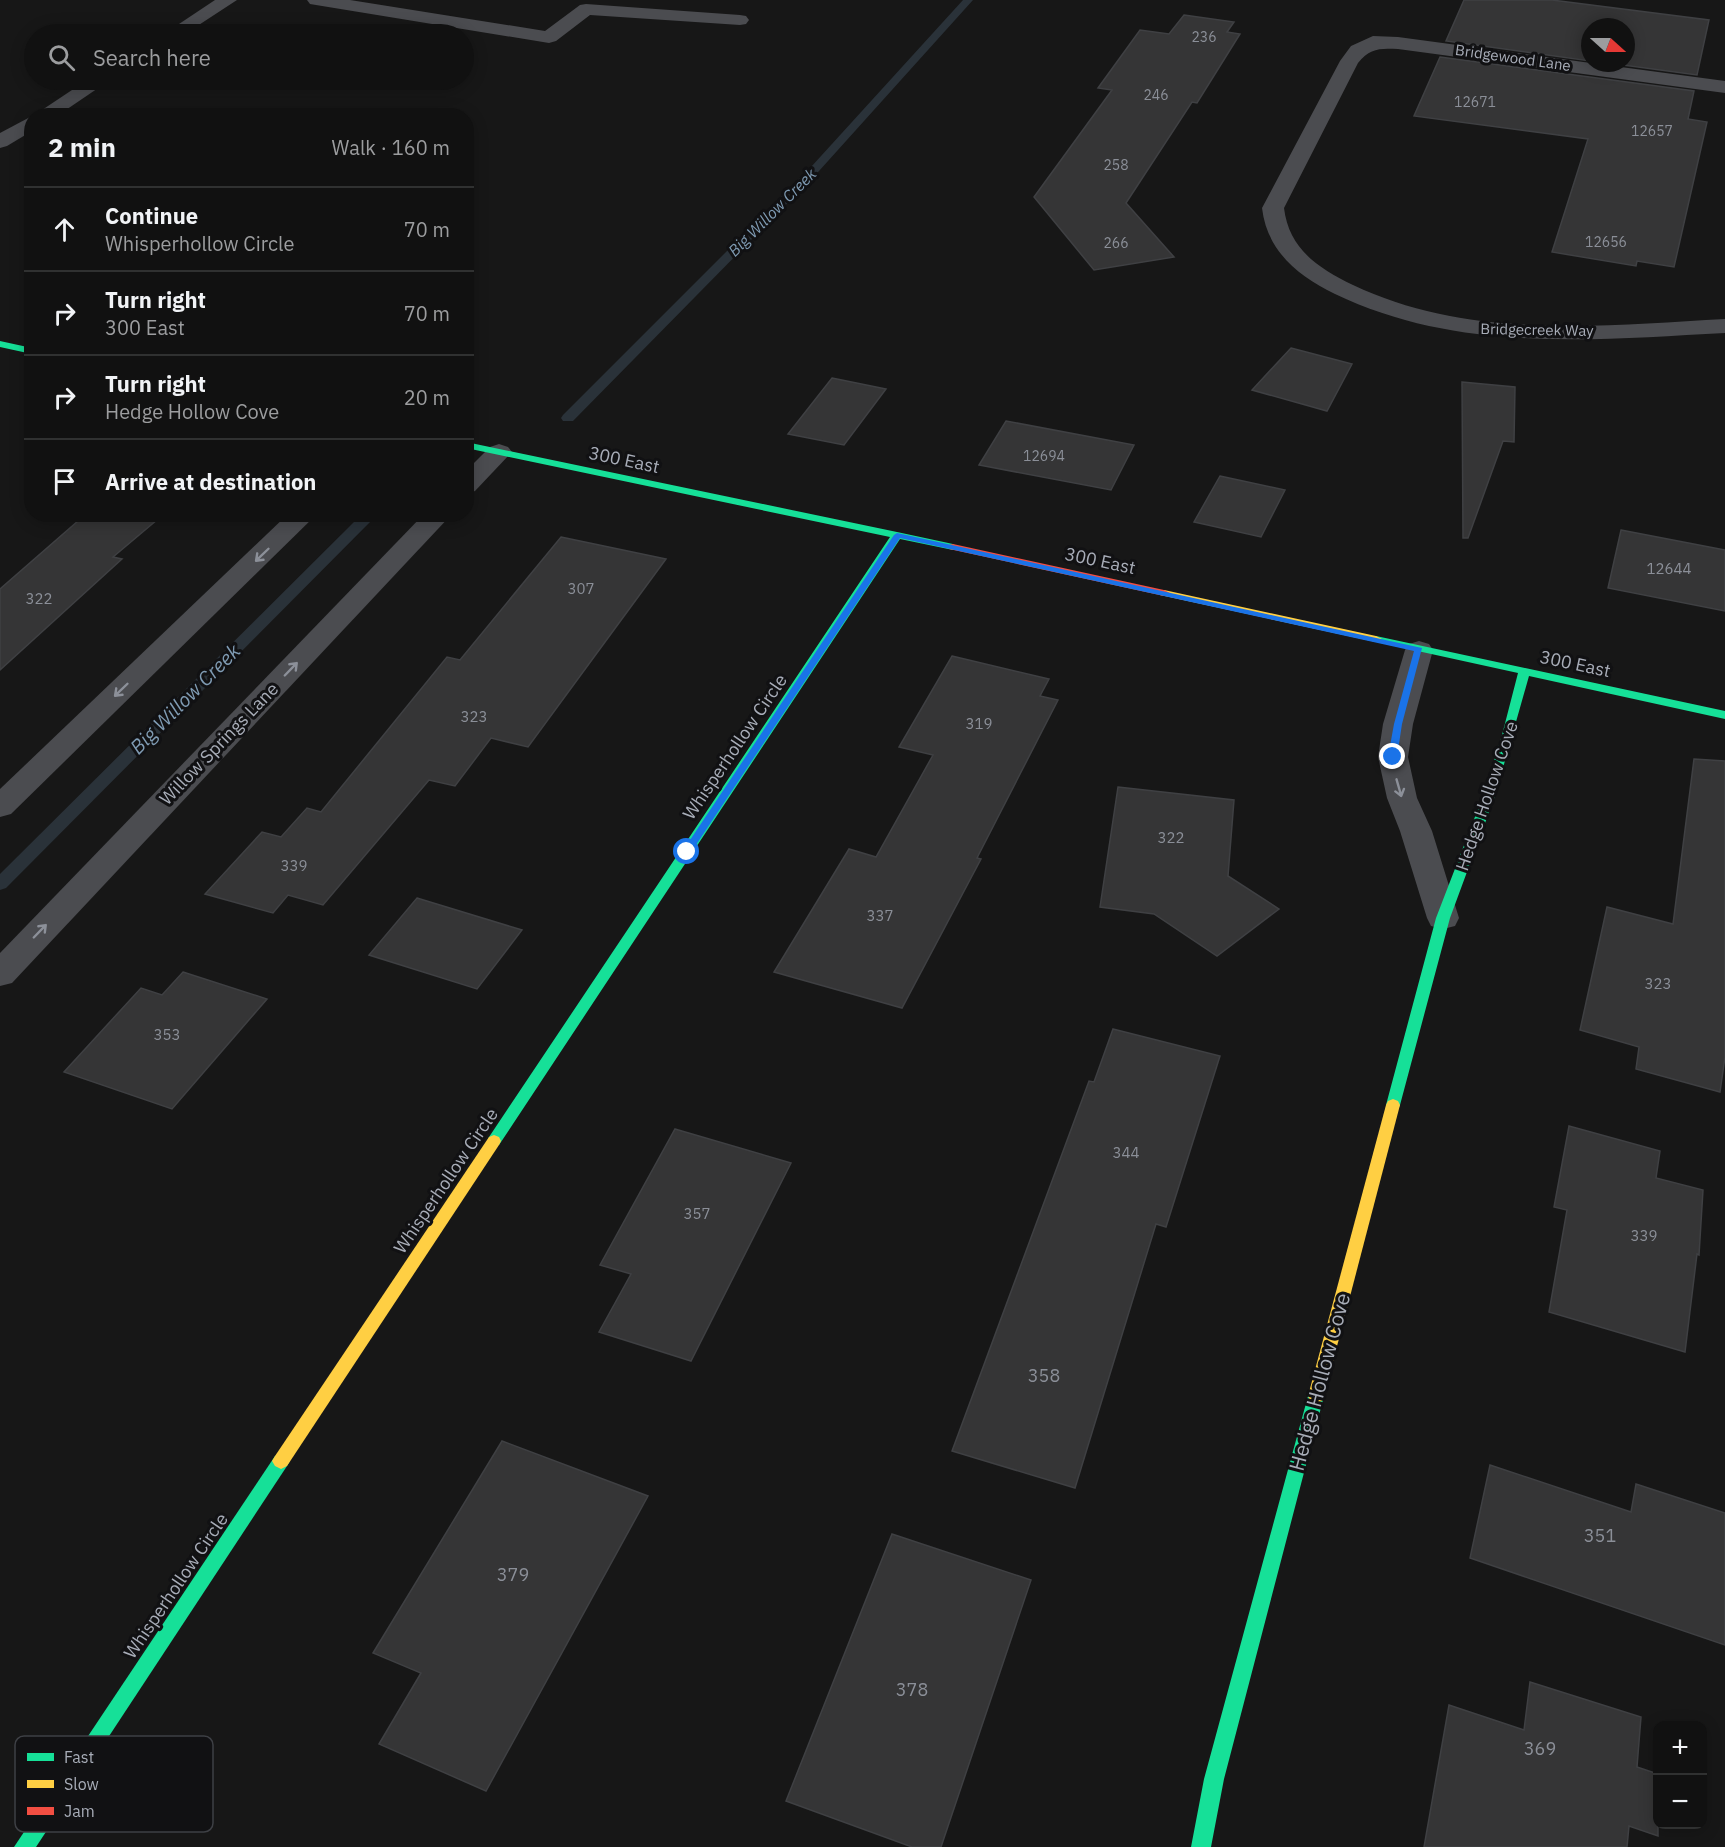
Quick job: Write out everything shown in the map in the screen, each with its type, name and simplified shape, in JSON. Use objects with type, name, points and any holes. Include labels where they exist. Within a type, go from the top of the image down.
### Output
[{"type":"street","points":[[189,24],[228,0]]},
{"type":"street","points":[[316,0],[467,24]]},
{"type":"street","points":[[474,25],[549,37],[586,9],[740,20]]},
{"type":"street","name":"Bridgewood Lane","points":[[1373,42],[1424,45],[1725,87]]},
{"type":"street","name":"Bridgecreek Way","points":[[1373,42],[1358,50],[1349,61],[1273,208],[1273,223],[1279,238],[1291,255],[1316,274],[1347,292],[1384,308],[1428,321],[1478,329],[1528,333],[1725,326]]},
{"type":"street","points":[[56,108],[84,90]]},
{"type":"street","points":[[0,142],[24,127]]},
{"type":"street","points":[[0,344],[24,349]]},
{"type":"street","name":"300 East","points":[[474,447],[897,535],[1725,715]]},
{"type":"street","points":[[474,478],[499,452]]},
{"type":"street","points":[[0,807],[296,522]]},
{"type":"street","name":"Willow Springs Lane","points":[[0,974],[431,522]]},
{"type":"street","name":"Whisperhollow Circle","points":[[98,1736],[897,535]]},
{"type":"street","name":"Hedge Hollow Cove","points":[[1419,650],[1398,724],[1393,757],[1402,798],[1416,831],[1443,918]]},
{"type":"street","name":"Hedge Hollow Cove","points":[[1201,1847],[1214,1779],[1443,918],[1476,837],[1511,731],[1524,672]]},
{"type":"street","name":"Whisperhollow Circle","points":[[24,1847],[34,1832]]},
{"type":"building","points":[[1464,0],[1552,0],[1709,20],[1697,75],[1635,67],[1635,18],[1581,18],[1581,60],[1446,41]]},
{"type":"building","points":[[1184,15],[1234,22],[1227,32],[1240,34],[1197,103],[1192,102],[1126,203],[1174,257],[1094,270],[1034,197],[1112,90],[1098,88],[1140,30],[1169,34]]},
{"type":"building","points":[[1440,57],[1694,91],[1688,119],[1707,122],[1674,267],[1637,261],[1636,266],[1552,252],[1588,139],[1414,116]]},
{"type":"building","points":[[1291,348],[1352,364],[1327,411],[1252,390]]},
{"type":"building","points":[[832,378],[886,389],[844,445],[788,434]]},
{"type":"building","points":[[1462,382],[1515,387],[1514,442],[1503,441],[1468,538],[1463,538]]},
{"type":"building","points":[[1006,421],[1134,445],[1111,490],[979,465]]},
{"type":"building","points":[[1220,476],[1285,490],[1261,537],[1194,522]]},
{"type":"building","points":[[77,522],[155,522],[113,557],[122,559],[0,670],[0,589]]},
{"type":"building","points":[[1621,530],[1725,550],[1725,611],[1608,588]]},
{"type":"building","points":[[561,537],[666,559],[528,747],[491,738],[455,786],[429,780],[323,905],[288,895],[273,913],[205,894],[262,832],[281,837],[307,808],[321,812],[447,657],[460,660]]},
{"type":"building","points":[[952,656],[1049,679],[1040,696],[1058,700],[977,858],[981,859],[902,1008],[774,972],[849,849],[876,857],[933,755],[899,747]]},
{"type":"building","points":[[1694,759],[1725,761],[1725,1057],[1720,1092],[1636,1069],[1639,1047],[1580,1030],[1607,907],[1673,924]]},
{"type":"building","points":[[1118,787],[1234,800],[1228,876],[1279,909],[1217,956],[1154,914],[1100,907]]},
{"type":"building","points":[[417,898],[522,930],[477,989],[369,955]]},
{"type":"building","points":[[183,972],[267,999],[172,1109],[64,1072],[141,988],[162,995]]},
{"type":"building","points":[[1113,1029],[1220,1056],[1166,1227],[1156,1224],[1075,1488],[952,1451],[1089,1081],[1094,1082]]},
{"type":"building","points":[[1569,1126],[1660,1151],[1656,1178],[1703,1190],[1699,1255],[1697,1254],[1685,1352],[1549,1312],[1567,1210],[1554,1207]]},
{"type":"building","points":[[675,1129],[791,1163],[691,1361],[599,1332],[631,1274],[600,1265]]},
{"type":"building","points":[[502,1441],[648,1496],[486,1791],[379,1744],[421,1673],[373,1653]]},
{"type":"building","points":[[1490,1465],[1631,1512],[1636,1484],[1725,1513],[1725,1645],[1470,1558]]},
{"type":"building","points":[[892,1534],[1031,1580],[941,1847],[912,1847],[786,1801]]},
{"type":"building","points":[[1530,1682],[1641,1717],[1637,1767],[1653,1772],[1653,1829],[1658,1829],[1658,1836],[1629,1826],[1627,1847],[1424,1847],[1449,1705],[1524,1730]]},
{"type":"waterway","name":"Big Willow Creek","points":[[568,418],[815,169],[968,0]]},
{"type":"waterway","name":"Big Willow Creek","points":[[0,884],[363,522]]},
{"type":"traffic: fast","points":[[0,344],[24,349]]},
{"type":"traffic: fast","points":[[474,447],[953,547]]},
{"type":"traffic: fast","points":[[494,1141],[897,535]]},
{"type":"traffic: fast","points":[[1376,639],[1725,715]]},
{"type":"traffic: fast","points":[[1393,1105],[1443,918],[1489,796],[1524,672]]},
{"type":"traffic: fast","points":[[1201,1847],[1214,1779],[1316,1396]]},
{"type":"traffic: fast","points":[[98,1736],[281,1461]]},
{"type":"traffic: fast","points":[[24,1847],[34,1832]]},
{"type":"traffic: slow","points":[[1164,593],[1376,639]]},
{"type":"traffic: slow","points":[[1316,1396],[1393,1105]]},
{"type":"traffic: slow","points":[[281,1461],[494,1141]]},
{"type":"traffic: jam","points":[[953,547],[1164,593]]},
{"type":"route","points":[[687,852],[897,535],[1419,650],[1398,724],[1393,757]]}]
